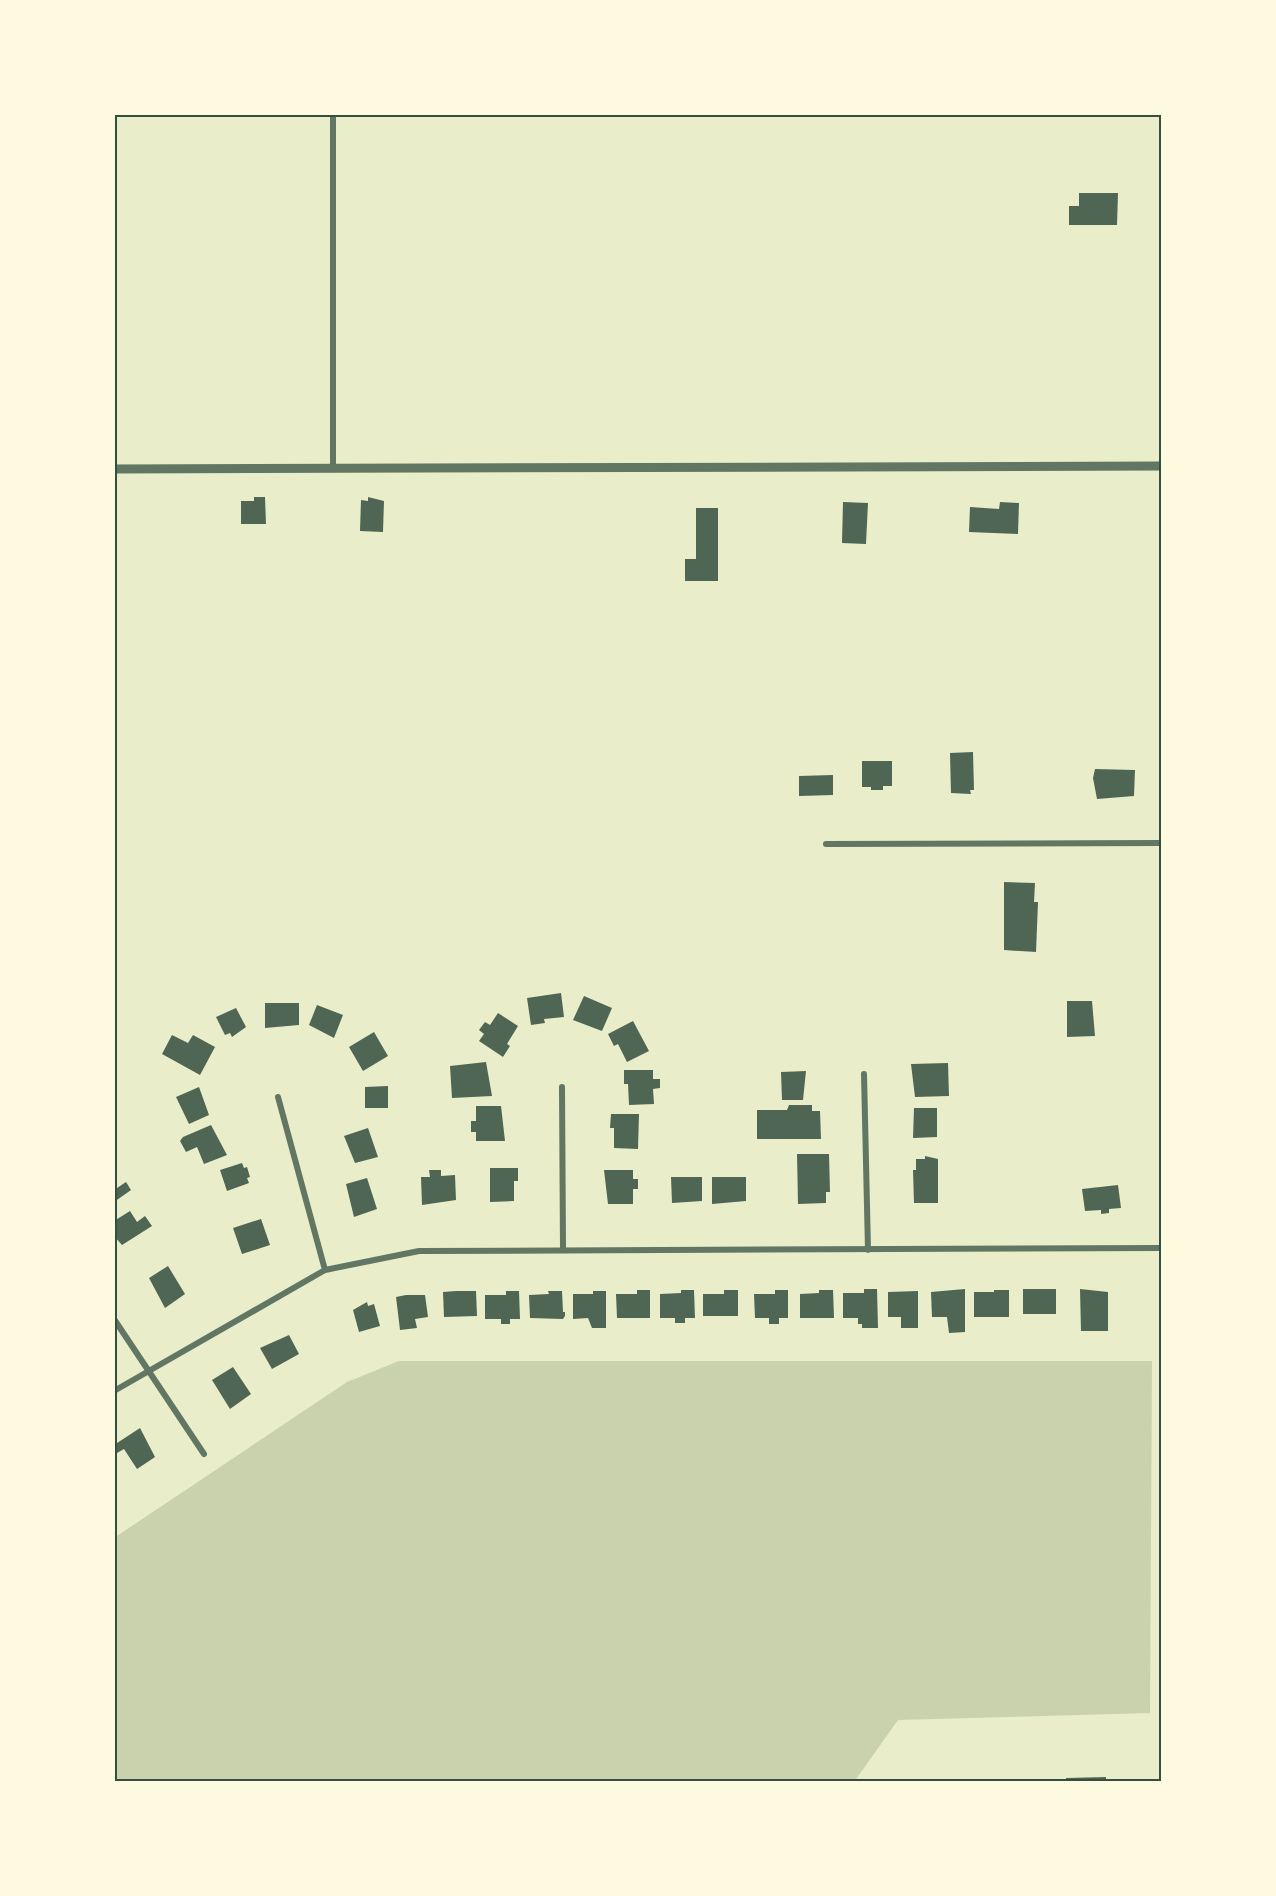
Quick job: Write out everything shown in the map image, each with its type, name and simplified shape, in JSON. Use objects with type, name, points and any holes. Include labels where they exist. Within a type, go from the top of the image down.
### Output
[{"type":"street","points":[[333,114],[333,468]]},
{"type":"street","points":[[114,469],[1162,466]]},
{"type":"street","points":[[826,844],[1162,843]]},
{"type":"street","points":[[864,1074],[868,1250]]},
{"type":"street","points":[[562,1087],[563,1249]]},
{"type":"street","points":[[278,1097],[325,1270]]},
{"type":"street","points":[[114,1391],[325,1270],[419,1251],[1162,1248]]},
{"type":"street","points":[[114,1319],[204,1454]]},
{"type":"green space","points":[[399,1361],[1152,1361],[1150,1713],[898,1720],[854,1782],[114,1782],[114,1538],[347,1382]]},
{"type":"building","points":[[1079,193],[1118,193],[1117,225],[1069,225],[1069,206],[1079,206]]},
{"type":"building","points":[[254,497],[265,497],[266,524],[241,524],[241,501],[254,501]]},
{"type":"building","points":[[368,497],[384,501],[383,532],[360,531],[361,500],[368,501]]},
{"type":"building","points":[[843,502],[868,503],[866,544],[842,543]]},
{"type":"building","points":[[1000,502],[1019,503],[1018,534],[969,532],[970,507],[999,509]]},
{"type":"building","points":[[696,508],[718,508],[718,581],[685,581],[685,559],[696,559]]},
{"type":"building","points":[[973,752],[974,790],[970,790],[971,794],[951,793],[950,753]]},
{"type":"building","points":[[862,761],[892,761],[892,786],[883,786],[883,790],[862,787]]},
{"type":"building","points":[[1095,769],[1135,770],[1134,796],[1097,799],[1093,778]]},
{"type":"building","points":[[833,775],[833,795],[799,796],[799,776]]},
{"type":"building","points":[[1004,882],[1035,883],[1034,902],[1038,902],[1036,952],[1004,950]]},
{"type":"building","points":[[561,993],[564,1017],[544,1019],[545,1023],[531,1025],[527,998]]},
{"type":"building","points":[[584,996],[612,1008],[602,1031],[573,1020]]},
{"type":"building","points":[[1067,1001],[1092,1001],[1095,1036],[1067,1037]]},
{"type":"building","points":[[265,1003],[299,1003],[299,1025],[265,1028]]},
{"type":"building","points":[[317,1005],[343,1015],[334,1038],[309,1025]]},
{"type":"building","points":[[236,1008],[246,1027],[232,1037],[230,1033],[225,1035],[216,1017]]},
{"type":"building","points":[[498,1013],[518,1026],[507,1044],[510,1046],[503,1057],[479,1041],[484,1034],[479,1030],[485,1022],[490,1025]]},
{"type":"building","points":[[633,1021],[649,1051],[627,1062],[618,1044],[614,1046],[608,1034]]},
{"type":"building","points":[[374,1032],[388,1056],[363,1071],[349,1047]]},
{"type":"building","points":[[172,1035],[188,1043],[193,1035],[215,1047],[200,1075],[162,1054]]},
{"type":"building","points":[[486,1062],[492,1096],[452,1098],[450,1066]]},
{"type":"building","points":[[948,1063],[949,1096],[915,1097],[911,1064]]},
{"type":"building","points":[[624,1070],[653,1070],[653,1079],[660,1079],[660,1088],[653,1089],[654,1104],[629,1105],[628,1084],[624,1084]]},
{"type":"building","points":[[806,1071],[803,1100],[782,1100],[781,1072]]},
{"type":"building","points":[[388,1086],[388,1108],[365,1108],[365,1087]]},
{"type":"building","points":[[199,1087],[209,1115],[189,1124],[176,1097]]},
{"type":"building","points":[[789,1105],[812,1105],[812,1111],[820,1111],[821,1139],[757,1139],[757,1110],[787,1110]]},
{"type":"building","points":[[476,1106],[501,1106],[505,1141],[476,1141],[476,1132],[471,1132],[471,1121],[476,1121]]},
{"type":"building","points":[[914,1108],[937,1108],[937,1137],[913,1138]]},
{"type":"building","points":[[611,1114],[639,1114],[638,1149],[614,1148],[614,1128],[610,1128]]},
{"type":"building","points":[[211,1125],[227,1155],[204,1164],[197,1147],[186,1152],[180,1141],[183,1137]]},
{"type":"building","points":[[368,1128],[378,1157],[355,1163],[344,1136]]},
{"type":"building","points":[[797,1154],[829,1154],[830,1192],[826,1192],[826,1203],[798,1204]]},
{"type":"building","points":[[925,1156],[938,1159],[938,1203],[914,1203],[913,1170],[916,1170],[916,1159],[925,1159]]},
{"type":"building","points":[[242,1163],[244,1168],[247,1167],[249,1183],[227,1191],[220,1170]]},
{"type":"building","points":[[490,1168],[518,1168],[518,1181],[514,1181],[514,1201],[490,1202]]},
{"type":"building","points":[[429,1170],[441,1170],[441,1176],[455,1175],[456,1200],[422,1205],[421,1177],[430,1177]]},
{"type":"building","points":[[604,1170],[633,1170],[633,1179],[638,1179],[638,1189],[633,1189],[633,1204],[608,1204]]},
{"type":"building","points":[[671,1177],[702,1177],[702,1201],[672,1203]]},
{"type":"building","points":[[712,1177],[746,1177],[746,1201],[712,1204]]},
{"type":"building","points":[[367,1178],[377,1209],[354,1217],[346,1184]]},
{"type":"building","points":[[126,1182],[131,1190],[114,1202],[114,1183],[117,1188]]},
{"type":"building","points":[[1118,1185],[1121,1208],[1109,1209],[1109,1213],[1101,1214],[1101,1210],[1085,1211],[1082,1189]]},
{"type":"building","points":[[130,1211],[137,1222],[145,1216],[152,1226],[122,1245],[114,1236],[114,1221]]},
{"type":"building","points":[[261,1219],[270,1245],[242,1254],[233,1228]]},
{"type":"building","points":[[168,1266],[185,1294],[165,1308],[149,1278]]},
{"type":"building","points":[[864,1289],[877,1289],[878,1328],[862,1328],[862,1324],[858,1324],[858,1318],[843,1318],[843,1293],[864,1293]]},
{"type":"building","points":[[965,1289],[965,1332],[949,1333],[947,1317],[932,1317],[931,1292]]},
{"type":"building","points":[[1023,1289],[1056,1289],[1056,1314],[1023,1314]]},
{"type":"building","points":[[1080,1289],[1108,1292],[1108,1331],[1081,1331]]},
{"type":"building","points":[[637,1290],[650,1290],[650,1318],[617,1318],[616,1294],[637,1294]]},
{"type":"building","points":[[681,1290],[694,1290],[695,1318],[685,1318],[685,1323],[675,1323],[675,1318],[660,1318],[660,1294],[681,1293]]},
{"type":"building","points":[[724,1290],[738,1290],[738,1316],[703,1316],[703,1294],[724,1294]]},
{"type":"building","points":[[775,1290],[788,1290],[788,1318],[779,1318],[779,1324],[769,1324],[769,1318],[755,1318],[754,1294],[775,1294]]},
{"type":"building","points":[[819,1290],[833,1290],[834,1318],[800,1318],[800,1294],[819,1293]]},
{"type":"building","points":[[994,1290],[1009,1290],[1009,1317],[974,1317],[974,1292],[994,1292]]},
{"type":"building","points":[[476,1291],[477,1316],[444,1317],[443,1292]]},
{"type":"building","points":[[506,1291],[519,1291],[520,1319],[510,1319],[510,1324],[501,1324],[501,1319],[485,1319],[485,1295],[506,1295]]},
{"type":"building","points":[[548,1291],[562,1291],[563,1312],[565,1312],[563,1319],[530,1318],[529,1295],[549,1294]]},
{"type":"building","points":[[593,1291],[606,1291],[606,1328],[592,1328],[588,1318],[573,1319],[573,1294],[593,1294]]},
{"type":"building","points":[[918,1291],[918,1328],[901,1328],[901,1317],[888,1317],[888,1292]]},
{"type":"building","points":[[425,1295],[428,1317],[415,1319],[417,1328],[400,1330],[396,1297]]},
{"type":"building","points":[[367,1302],[368,1306],[374,1304],[380,1326],[359,1332],[353,1310]]},
{"type":"building","points":[[289,1335],[299,1354],[272,1369],[260,1348]]},
{"type":"building","points":[[233,1367],[251,1394],[230,1409],[212,1380]]},
{"type":"building","points":[[140,1428],[155,1457],[137,1469],[124,1449],[117,1453],[114,1445]]},
{"type":"building","points":[[1106,1777],[1106,1782],[1066,1782],[1066,1778]]}]
